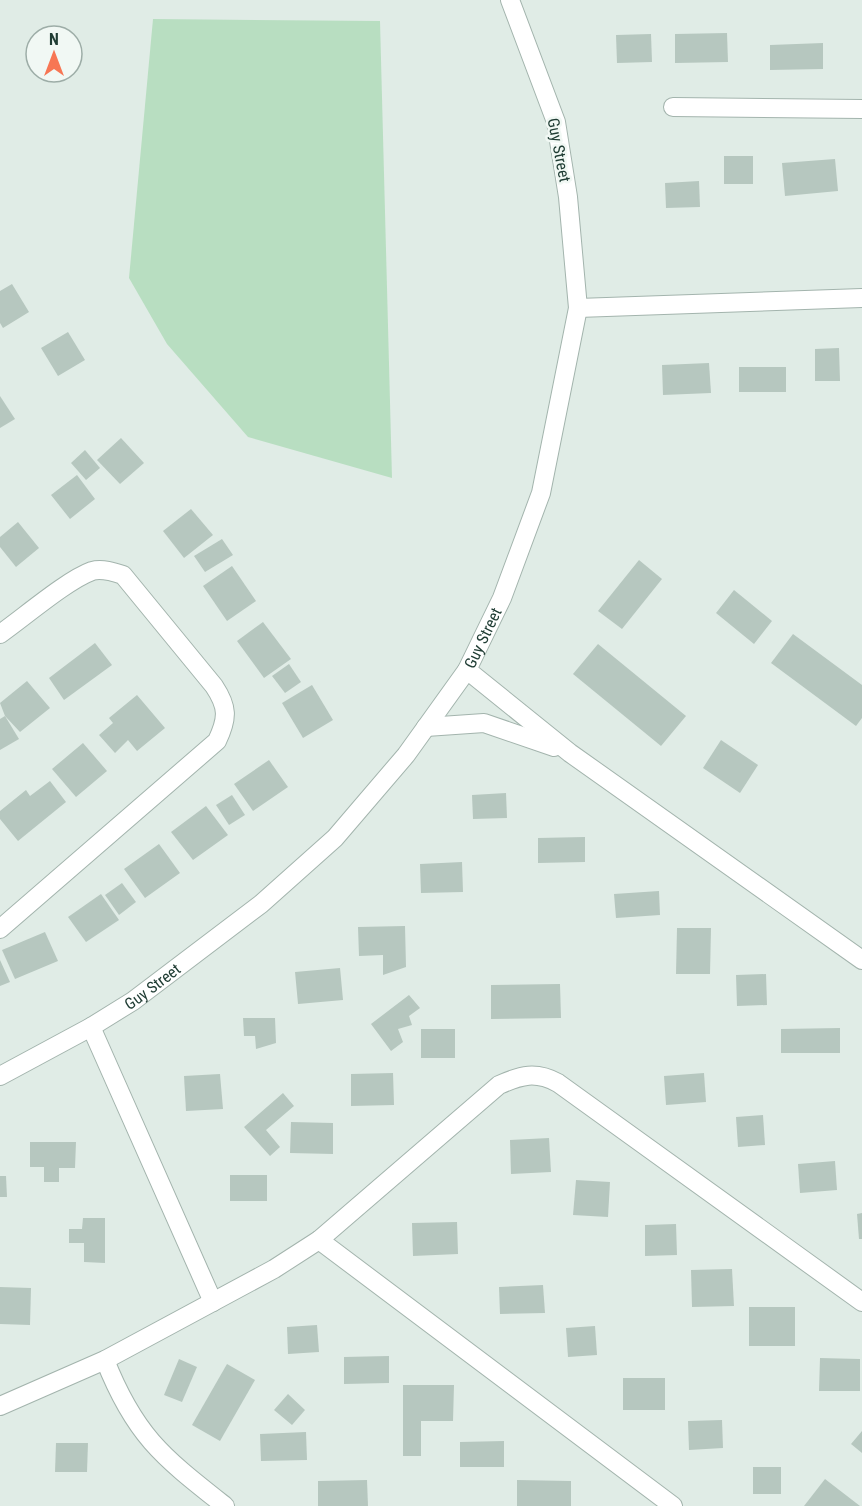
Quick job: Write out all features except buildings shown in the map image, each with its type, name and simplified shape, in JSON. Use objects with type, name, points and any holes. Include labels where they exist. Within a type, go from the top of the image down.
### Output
[{"type":"street","name":"Guy Street","points":[[0,1076],[92,1027],[165,978],[261,904],[335,838],[378,789],[426,728],[467,670],[502,598],[540,493],[578,308],[568,197],[556,123],[510,0]]},
{"type":"street","points":[[673,107],[862,109]]},
{"type":"street","points":[[578,308],[862,298]]},
{"type":"street","points":[[0,634],[93,570],[110,571],[123,575],[214,686],[225,703],[225,725],[217,741],[0,929]]},
{"type":"street","points":[[467,670],[570,753],[862,960]]},
{"type":"street","points":[[426,728],[484,723],[570,753]]},
{"type":"street","points":[[92,1027],[213,1302]]},
{"type":"street","points":[[0,1406],[105,1360],[213,1302],[320,1240],[499,1085],[529,1074],[544,1075],[862,1302]]},
{"type":"street","points":[[320,1240],[673,1506]]},
{"type":"street","points":[[105,1360],[127,1409],[147,1439],[165,1459],[225,1506]]},
{"type":"green space","points":[[153,19],[380,21],[392,478],[248,437],[167,344],[129,278]]}]
